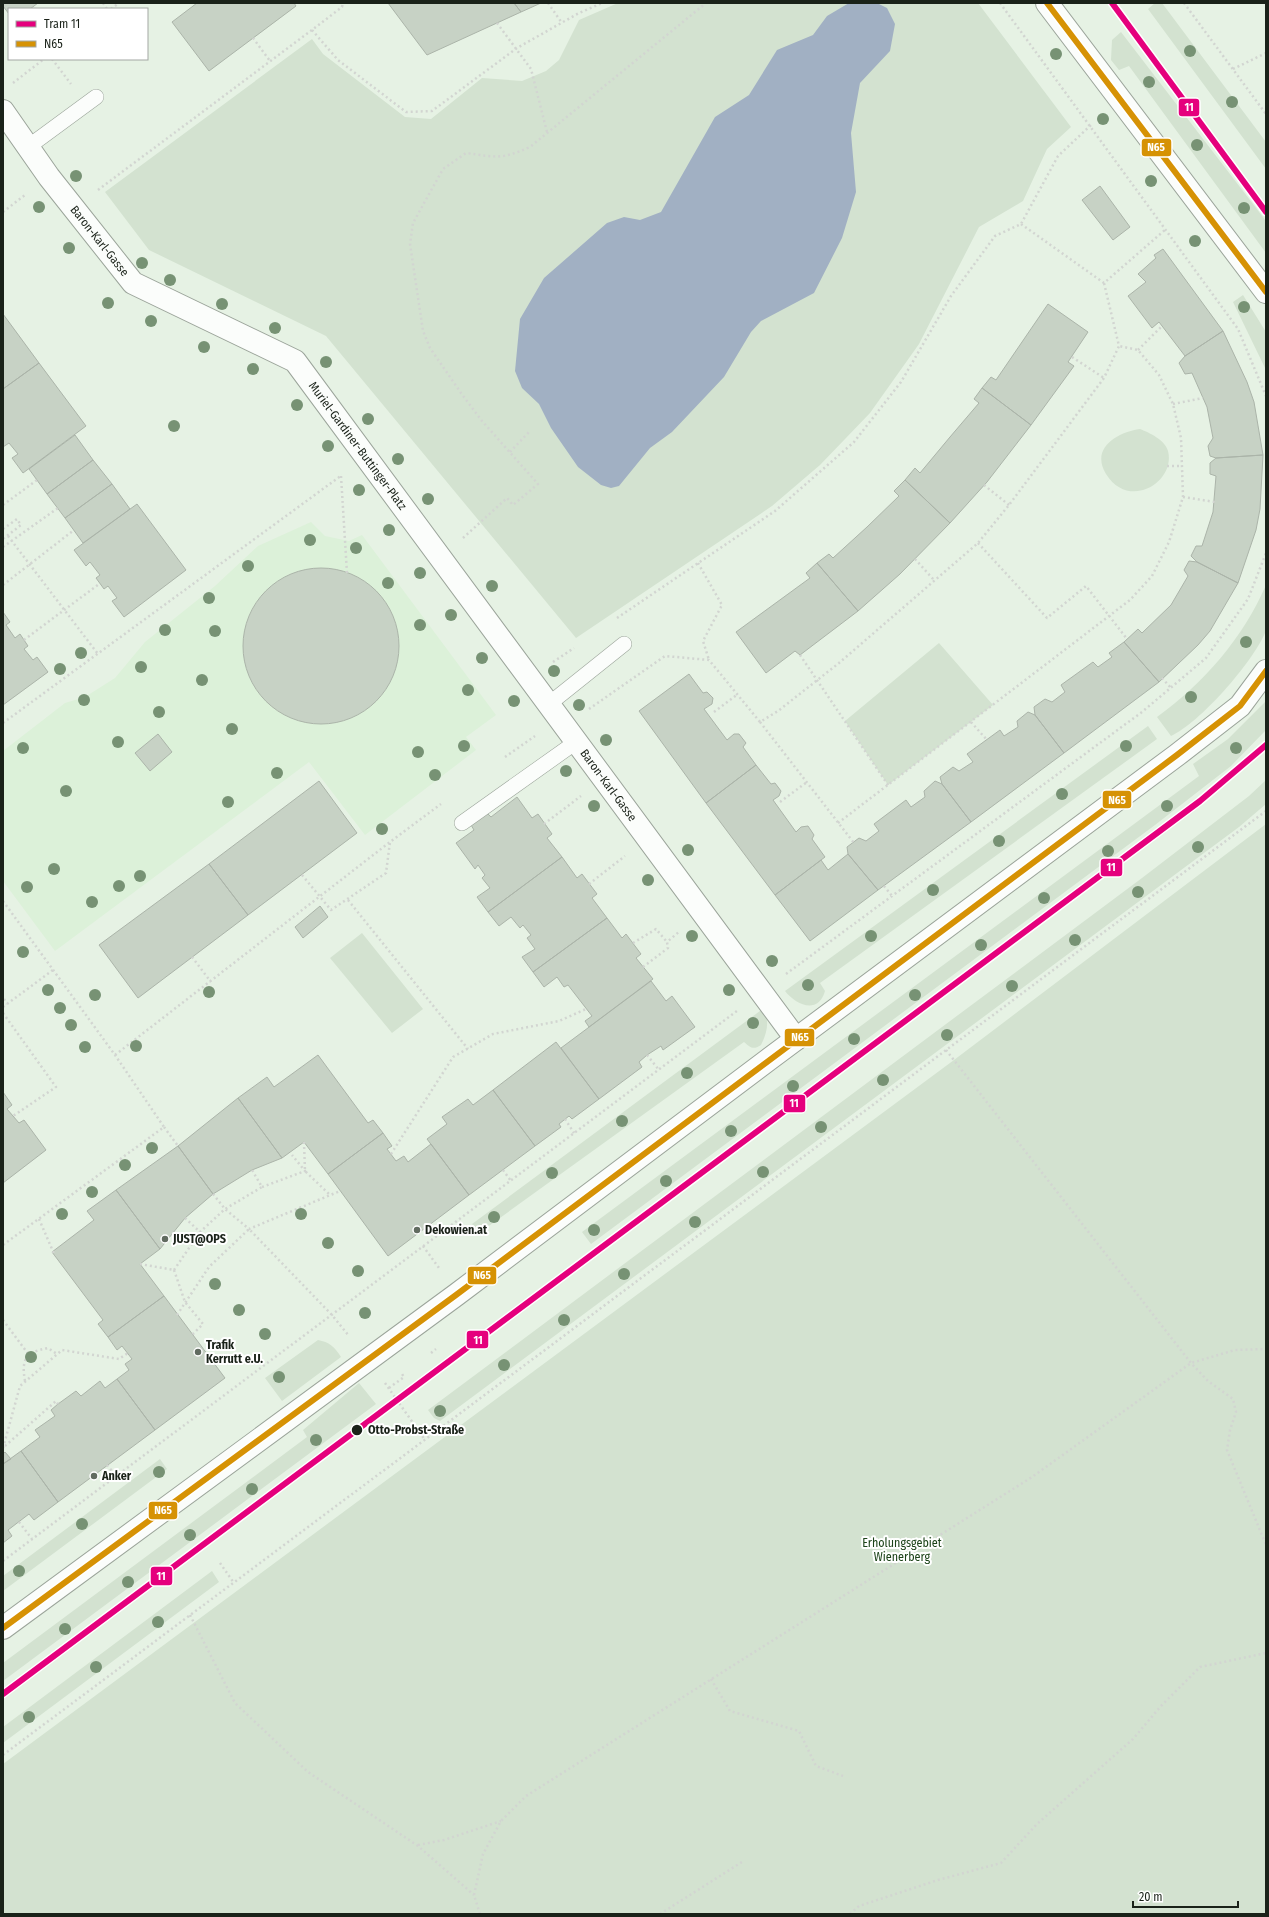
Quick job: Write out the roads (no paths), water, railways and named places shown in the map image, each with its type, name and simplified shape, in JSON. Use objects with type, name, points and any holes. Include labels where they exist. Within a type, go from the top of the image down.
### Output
[{"type":"street","points":[[1047,3],[1266,292]]},
{"type":"street","name":"Baron-Karl-Gasse","points":[[3,111],[28,148],[73,208],[133,283],[296,361]]},
{"type":"street","name":"Muriel-Gardiner-Buttinger-Platz","points":[[296,361],[421,531]]},
{"type":"street","name":"Baron-Karl-Gasse","points":[[421,531],[796,1039]]},
{"type":"street","points":[[3,1628],[456,1295],[1189,746],[1240,706],[1266,671]]},
{"type":"lane","points":[[28,148],[96,97]]},
{"type":"lane","points":[[462,823],[562,722],[624,644]]},
{"type":"water","points":[[849,3],[877,3],[887,8],[895,24],[890,51],[860,83],[851,133],[856,192],[842,238],[814,293],[761,321],[751,332],[724,377],[672,432],[650,448],[619,486],[611,488],[601,485],[578,467],[551,428],[539,404],[522,388],[515,371],[520,319],[544,278],[607,223],[624,217],[640,220],[661,212],[715,117],[749,95],[777,50],[813,35],[827,16]]},
{"type":"tram line","name":"11","points":[[1112,3],[1266,212]]},
{"type":"tram line","name":"11","points":[[3,1694],[1200,801],[1266,745]]},
{"type":"place","name":"Dekowien.at","points":[[417,1230]]},
{"type":"place","name":"JUST@OPS","points":[[165,1239]]},
{"type":"place","name":"Trafik Kerrutt e.U.","points":[[198,1352]]},
{"type":"place","name":"Otto-Probst-Straße","points":[[357,1430]]},
{"type":"place","name":"Anker","points":[[94,1476]]},
{"type":"park label","name":"Erholungsgebiet Wienerberg","points":[[902,1550]]}]
